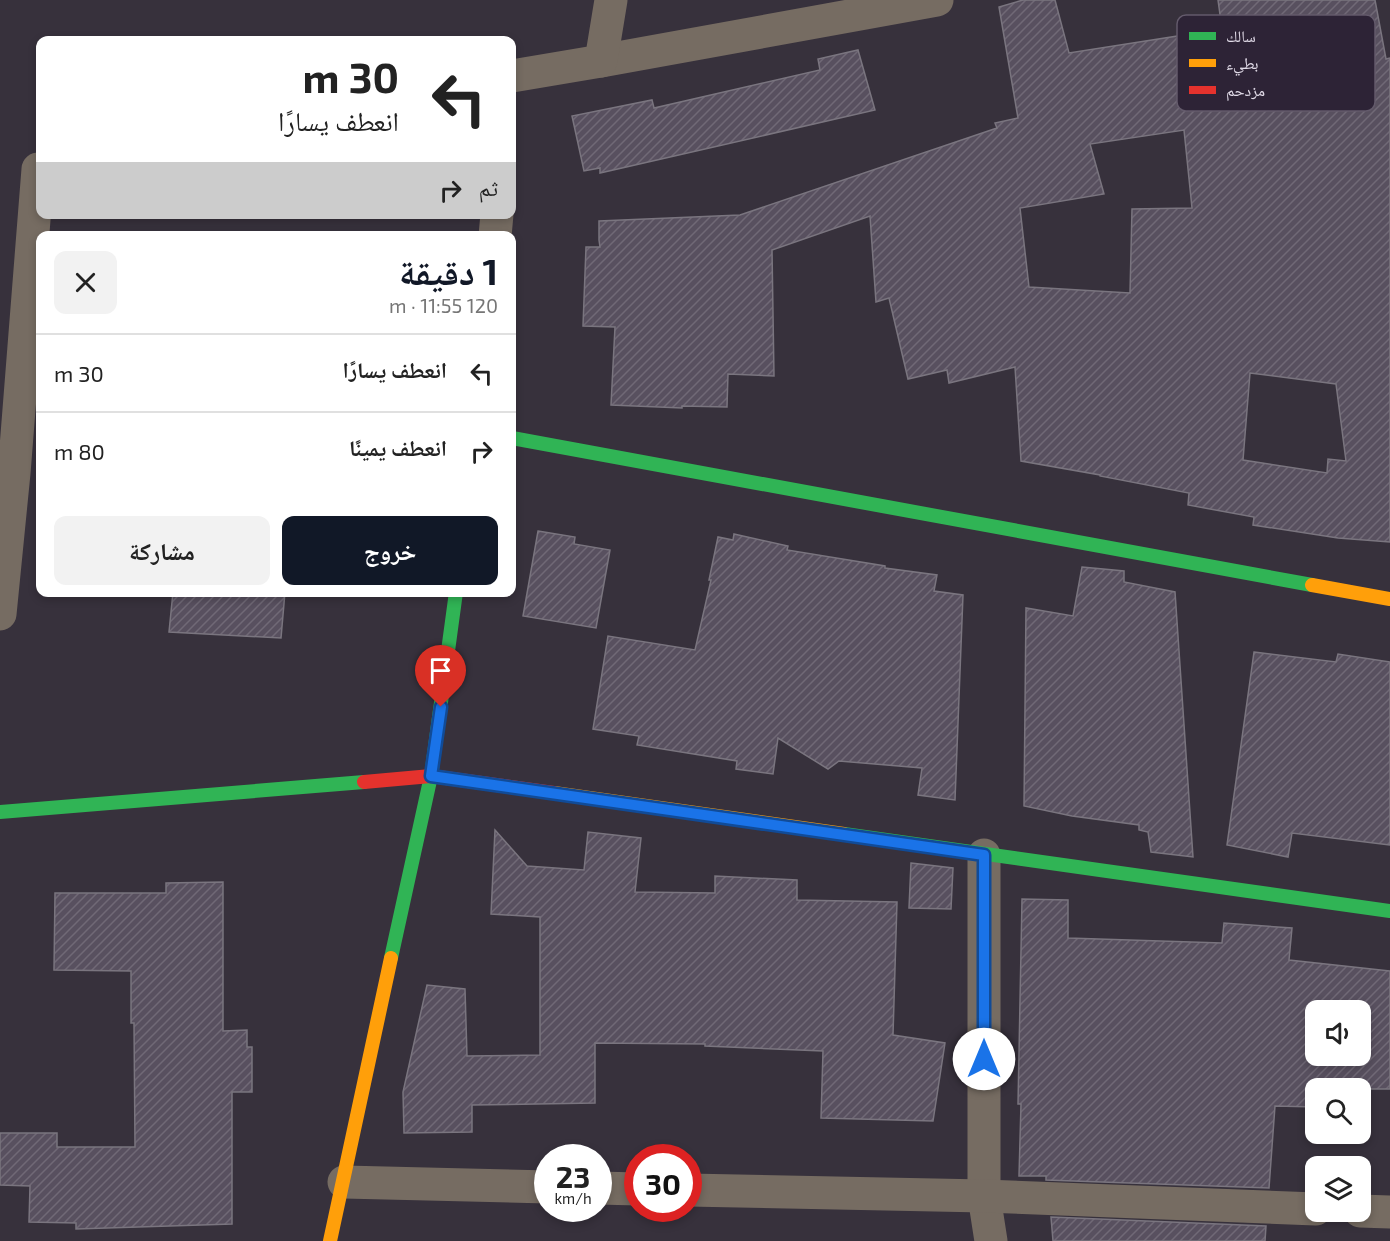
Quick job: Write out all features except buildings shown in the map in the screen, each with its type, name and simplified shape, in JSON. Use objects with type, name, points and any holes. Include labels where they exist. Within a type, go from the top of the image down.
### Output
[{"type":"street","points":[[602,61],[611,0]]},
{"type":"street","points":[[516,75],[937,0]]},
{"type":"street","points":[[0,614],[7,472],[36,189]]},
{"type":"street","points":[[516,439],[1390,600]]},
{"type":"street","points":[[330,1241],[431,776],[455,597]]},
{"type":"street","points":[[0,812],[431,776],[1390,911]]},
{"type":"street","points":[[984,855],[984,1196],[991,1241]]},
{"type":"street","points":[[344,1182],[534,1187]]},
{"type":"street","points":[[702,1190],[984,1196],[1305,1209]]},
{"type":"street","points":[[1371,1211],[1390,1212]]},
{"type":"traffic: fast","points":[[516,439],[1312,585]]},
{"type":"traffic: fast","points":[[391,958],[431,776],[455,597]]},
{"type":"traffic: fast","points":[[0,812],[364,782]]},
{"type":"traffic: fast","points":[[844,834],[1390,911]]},
{"type":"traffic: slow","points":[[1312,585],[1390,599]]},
{"type":"traffic: slow","points":[[554,793],[844,834]]},
{"type":"traffic: slow","points":[[330,1241],[391,958]]},
{"type":"traffic: jam","points":[[364,782],[431,776],[554,793]]},
{"type":"route","points":[[441,707],[431,776],[984,855],[984,1059]]}]
